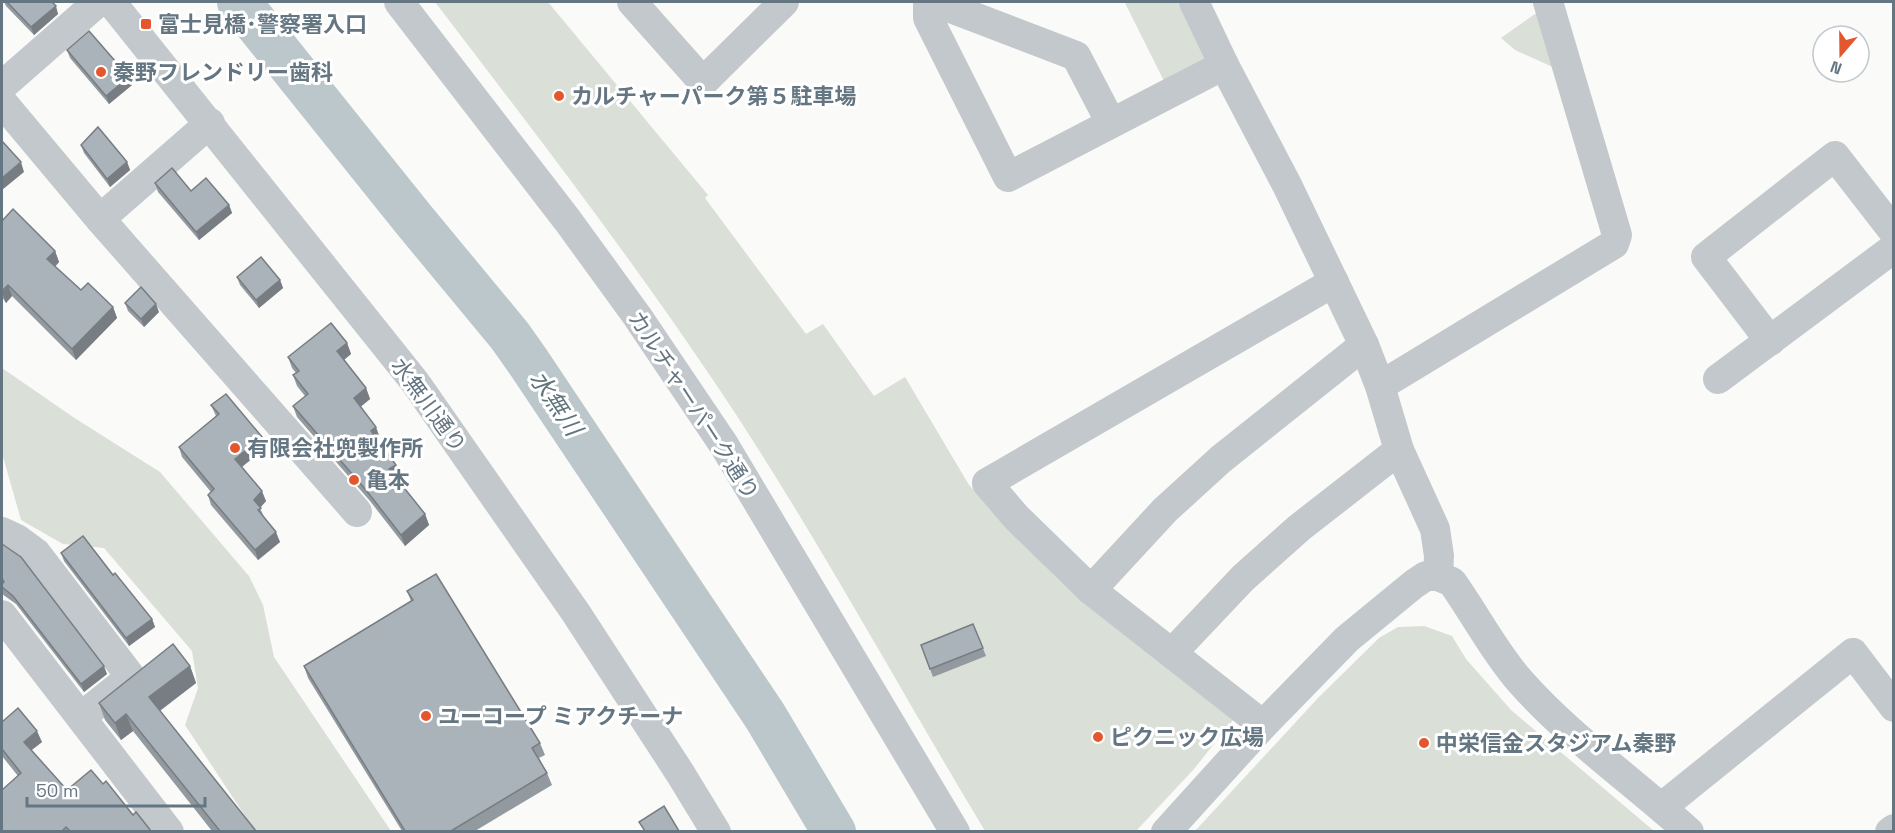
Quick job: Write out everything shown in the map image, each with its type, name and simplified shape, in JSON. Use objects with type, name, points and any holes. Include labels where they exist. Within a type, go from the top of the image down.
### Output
[{"type":"street","points":[[2,86],[98,2]]},
{"type":"street","name":"水無川通り","points":[[111,2],[415,382],[576,613],[716,831]]},
{"type":"street","name":"カルチャーパーク通り","points":[[399,2],[568,221],[637,316],[717,435],[955,831]]},
{"type":"street","points":[[632,2],[703,82],[784,2]]},
{"type":"street","points":[[928,2],[928,18],[1008,177],[1224,65]]},
{"type":"street","points":[[935,2],[1076,56],[1111,123]]},
{"type":"street","points":[[1194,2],[1224,65],[1263,137],[1364,345],[1380,386],[1399,450],[1435,529],[1439,556],[1438,576]]},
{"type":"street","points":[[1380,386],[1614,244],[1617,235],[1548,2]]},
{"type":"street","points":[[2,102],[100,219],[357,512]]},
{"type":"street","points":[[100,219],[210,123]]},
{"type":"street","points":[[1770,341],[1706,257],[1835,156],[1893,232]]},
{"type":"street","points":[[1718,379],[1893,248]]},
{"type":"street","points":[[1263,725],[1091,590],[1016,517],[987,483],[1334,282]]},
{"type":"street","points":[[1091,590],[1165,510],[1221,459],[1364,345]]},
{"type":"street","points":[[1172,653],[1243,578],[1299,528],[1399,450]]},
{"type":"street","points":[[2,532],[17,539],[36,553],[131,677],[81,717]]},
{"type":"street","points":[[1166,831],[1263,725],[1347,639],[1426,576],[1438,576],[1452,582],[1498,654],[1520,680],[1577,737],[1689,831]]},
{"type":"street","points":[[2,615],[170,831]]},
{"type":"street","points":[[1662,807],[1852,653],[1893,707]]},
{"type":"shaded area","points":[[435,2],[548,2],[708,195],[705,198],[806,334],[823,324],[874,396],[905,377],[969,485],[1059,580],[1064,578],[1233,720],[1194,769],[1136,831],[985,831],[783,488],[711,377],[610,234]]},
{"type":"shaded area","points":[[1183,2],[1208,50],[1204,60],[1164,81],[1125,3]]},
{"type":"shaded area","points":[[1542,9],[1557,69],[1515,50],[1501,38]]},
{"type":"shaded area","points":[[2,368],[73,417],[160,472],[249,576],[263,605],[274,657],[391,831],[255,831],[185,725],[198,688],[192,651],[104,548],[63,544],[21,520],[2,453]]},
{"type":"shaded area","name":"中栄信金スタジアム秦野","points":[[1424,626],[1452,636],[1466,659],[1511,710],[1654,831],[1195,831],[1318,698],[1379,638],[1398,627]]},
{"type":"building","points":[[7,2],[52,2],[56,6],[31,27]]},
{"type":"building","name":"秦野フレンドリー歯科","points":[[89,31],[129,77],[106,96],[67,50]]},
{"type":"building","points":[[98,127],[127,162],[107,179],[81,145]]},
{"type":"building","points":[[2,141],[21,162],[2,178]]},
{"type":"building","points":[[172,168],[191,191],[206,178],[229,205],[196,232],[155,183]]},
{"type":"building","points":[[13,209],[55,251],[47,259],[81,290],[88,283],[113,307],[72,349],[8,285],[2,291],[2,221]]},
{"type":"building","points":[[261,257],[280,280],[256,300],[237,277]]},
{"type":"building","points":[[141,287],[156,304],[141,319],[125,303]]},
{"type":"building","points":[[331,323],[347,343],[337,351],[366,388],[354,398],[376,427],[371,431],[396,465],[389,469],[425,514],[401,535],[366,490],[293,406],[308,394],[293,375],[299,371],[288,357]]},
{"type":"building","points":[[226,394],[262,437],[235,459],[262,491],[254,500],[261,508],[258,510],[276,532],[255,550],[208,495],[214,489],[179,447],[219,414],[211,405]]},
{"type":"building","points":[[83,536],[113,575],[115,573],[152,619],[126,638],[61,553]]},
{"type":"building","points":[[2,544],[21,557],[104,666],[81,684],[13,596],[2,587],[4,582]]},
{"type":"building","name":"ユーコープ ミアクチーナ","points":[[436,574],[540,743],[532,748],[547,773],[451,831],[405,831],[304,666],[413,600],[407,591]]},
{"type":"building","points":[[973,624],[983,648],[930,669],[921,645]]},
{"type":"building","points":[[173,644],[190,666],[149,697],[256,831],[220,831],[126,714],[115,723],[99,703]]},
{"type":"building","points":[[18,708],[37,731],[24,742],[67,790],[91,770],[103,784],[106,781],[133,815],[136,812],[151,831],[70,831],[66,827],[62,831],[2,831],[2,790],[21,773],[2,749],[2,722]]},
{"type":"building","points":[[664,806],[679,831],[645,831],[639,822]]},
{"type":"waterway","name":"水無川","points":[[239,2],[510,336],[765,716],[834,832]]},
{"type":"place","name":"富士見橋･警察署入口","points":[[146,24]]},
{"type":"place","name":"秦野フレンドリー歯科","points":[[101,72]]},
{"type":"place","name":"カルチャーパーク第５駐車場","points":[[559,96]]},
{"type":"place","name":"有限会社兜製作所","points":[[235,448]]},
{"type":"place","name":"亀本","points":[[354,480]]},
{"type":"place","name":"ユーコープ ミアクチーナ","points":[[426,716]]},
{"type":"place","name":"ピクニック広場","points":[[1098,737]]},
{"type":"place","name":"中栄信金スタジアム秦野","points":[[1424,743]]}]
